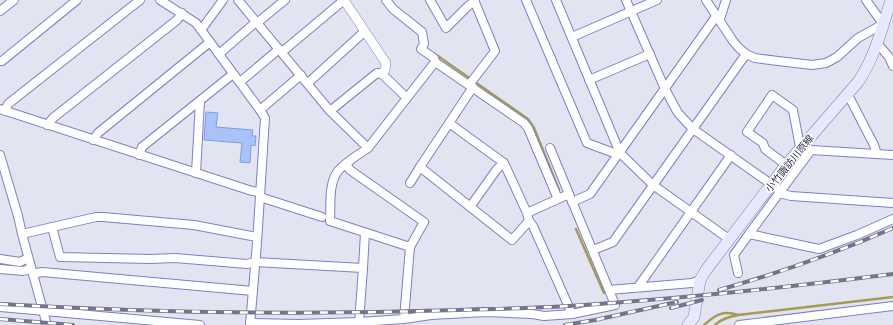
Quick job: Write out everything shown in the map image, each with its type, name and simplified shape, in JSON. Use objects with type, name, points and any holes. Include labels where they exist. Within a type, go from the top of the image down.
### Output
[{"type":"main road","name":"小竹諏訪川原線","points":[[688,325],[696,313],[700,280],[729,240],[777,189],[786,165],[805,147],[866,70],[879,45],[883,24],[891,0]]},
{"type":"street","points":[[0,11],[14,0]]},
{"type":"street","points":[[0,61],[2,61],[77,0]]},
{"type":"street","points":[[140,0],[8,104],[3,110],[252,191],[322,217]]},
{"type":"street","points":[[201,30],[224,0]]},
{"type":"street","points":[[238,0],[330,111],[368,148]]},
{"type":"street","points":[[218,54],[285,0]]},
{"type":"street","points":[[240,82],[344,0],[386,63],[385,70],[382,74]]},
{"type":"street","points":[[386,0],[393,9],[422,32],[424,44],[421,49],[434,58],[435,62],[471,83],[524,123],[528,128],[558,199]]},
{"type":"street","points":[[410,183],[449,123],[471,83],[495,51],[475,1],[446,28],[430,0]]},
{"type":"street","points":[[526,0],[587,143],[614,153],[620,153]]},
{"type":"street","points":[[556,0],[620,153],[653,185],[729,240]]},
{"type":"street","points":[[626,0],[674,107],[693,129],[777,189],[791,196],[893,203]]},
{"type":"street","points":[[572,38],[657,0]]},
{"type":"street","points":[[706,0],[733,42],[746,54],[755,58],[778,62],[812,65],[831,61],[858,38],[883,24],[866,0]]},
{"type":"street","points":[[420,167],[512,240],[528,217],[558,199],[590,194],[718,17],[726,0]]},
{"type":"street","points":[[163,1],[196,23],[265,118],[250,324],[359,322],[404,319],[431,315],[486,312],[544,316],[572,314],[615,305],[550,148]]},
{"type":"street","points":[[47,125],[53,118],[176,20],[182,13]]},
{"type":"street","points":[[308,83],[364,32]]},
{"type":"street","points":[[93,140],[98,133],[210,42]]},
{"type":"street","points":[[879,45],[891,54],[893,66]]},
{"type":"street","points":[[589,80],[650,54]]},
{"type":"street","points":[[593,250],[613,242],[746,54]]},
{"type":"street","points":[[410,247],[330,221],[332,189],[334,179],[338,172],[346,164],[368,148],[435,62]]},
{"type":"street","points":[[330,111],[377,73],[382,74],[407,98]]},
{"type":"street","points":[[140,155],[142,147],[233,74]]},
{"type":"street","points":[[260,110],[301,75]]},
{"type":"street","points":[[847,93],[874,145],[877,154]]},
{"type":"street","points":[[786,165],[765,149],[763,143],[747,132],[772,95],[793,110],[805,147]]},
{"type":"street","points":[[196,173],[200,101]]},
{"type":"street","points":[[449,123],[504,162],[572,314]]},
{"type":"street","points":[[805,147],[893,155]]},
{"type":"street","points":[[738,273],[734,255],[750,234],[777,189],[805,147]]},
{"type":"street","points":[[0,155],[47,325]]},
{"type":"street","points":[[638,287],[730,155]]},
{"type":"street","points":[[470,207],[497,169],[504,162]]},
{"type":"street","points":[[346,164],[350,170],[424,222],[410,247],[404,319]]},
{"type":"street","points":[[22,234],[103,217],[194,225],[257,237]]},
{"type":"street","points":[[750,234],[819,249],[857,235],[893,219]]},
{"type":"street","points":[[52,227],[60,257],[150,259],[175,258],[247,264],[255,262],[363,268]]},
{"type":"street","points":[[359,322],[365,232]]},
{"type":"street","points":[[0,259],[20,262],[28,258]]},
{"type":"street","points":[[0,270],[253,291]]},
{"type":"street","points":[[608,290],[692,283],[700,280]]},
{"type":"street","points":[[739,325],[893,306]]},
{"type":"street","points":[[0,308],[200,325]]},
{"type":"building","points":[[206,112],[218,113],[216,127],[253,130],[252,136],[256,136],[255,146],[251,145],[250,163],[240,162],[242,143],[204,140]]},
{"type":"waterway","points":[[435,54],[528,119],[534,128],[559,190]]},
{"type":"waterway","points":[[576,229],[604,293]]},
{"type":"waterway","points":[[704,325],[716,316],[724,313],[738,315],[893,297]]},
{"type":"waterway","points":[[715,325],[728,317],[738,315]]},
{"type":"railway","points":[[719,290],[807,262],[893,228]]},
{"type":"railway","points":[[0,304],[172,311],[287,313],[401,312],[521,308],[584,305],[700,296],[893,274]]},
{"type":"railway","points":[[671,308],[702,300]]},
{"type":"railway","points":[[565,325],[677,302]]},
{"type":"railway","points":[[0,319],[73,325]]}]
